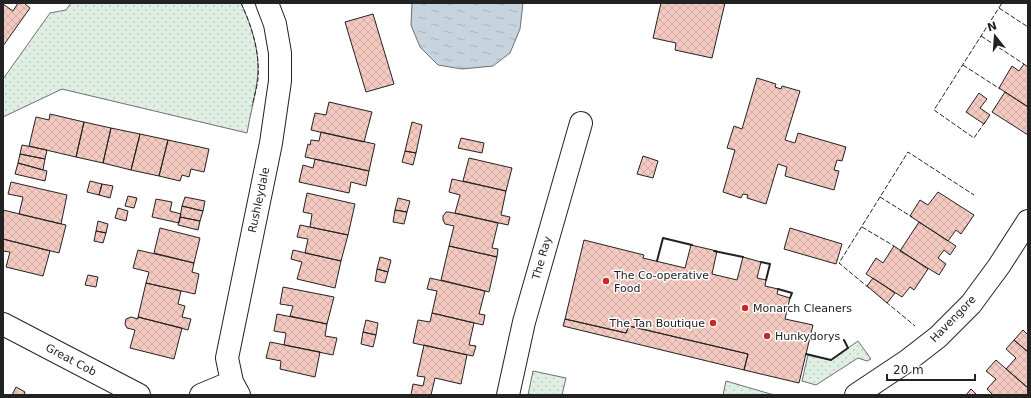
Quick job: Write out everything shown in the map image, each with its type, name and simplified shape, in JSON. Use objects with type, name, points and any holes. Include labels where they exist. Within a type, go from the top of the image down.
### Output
[{"type":"street","name":"Rushleydale","points":[[236,389],[227,358],[271,143],[280,81],[280,53],[274,24],[267,3]]},
{"type":"street","name":"The Ray","points":[[508,395],[524,322],[581,123]]},
{"type":"street","name":"Havengore","points":[[856,395],[907,361],[938,337],[971,304],[1000,266],[1028,221]]},
{"type":"street","name":"Great Cob","points":[[3,324],[139,395]]},
{"type":"street","points":[[201,395],[236,389]]},
{"type":"green space","points":[[71,3],[241,3],[255,41],[258,61],[256,87],[247,133],[62,89],[3,117],[3,79],[50,13],[66,10]]},
{"type":"green space","points":[[858,341],[871,359],[867,361],[858,358],[816,385],[802,381],[808,355],[831,360]]},
{"type":"green space","points":[[533,371],[566,378],[562,395],[528,395]]},
{"type":"green space","points":[[726,381],[774,395],[723,395]]},
{"type":"water","points":[[412,3],[523,3],[520,29],[510,53],[493,66],[462,69],[438,65],[420,47],[411,25]]},
{"type":"building","points":[[18,3],[24,3],[30,8],[3,46],[3,4],[13,11]]},
{"type":"building","points":[[661,3],[725,3],[712,58],[675,50],[676,43],[653,38]]},
{"type":"building","points":[[373,14],[394,84],[366,92],[345,22]]},
{"type":"building","points":[[1024,64],[1028,67],[1028,107],[999,88],[1012,66],[1019,71]]},
{"type":"building","points":[[757,78],[776,84],[775,87],[781,89],[782,86],[800,91],[785,140],[795,143],[798,133],[846,147],[842,161],[837,160],[834,170],[839,171],[834,190],[785,176],[787,167],[778,164],[766,204],[747,198],[748,195],[743,194],[741,198],[723,192],[735,150],[727,148],[734,126],[742,129]]},
{"type":"building","points":[[1005,92],[1028,107],[1028,135],[992,112]]},
{"type":"building","points":[[979,93],[987,99],[980,108],[990,115],[984,124],[966,112]]},
{"type":"building","points":[[329,102],[372,112],[364,142],[311,130],[315,113],[326,115]]},
{"type":"building","points":[[50,114],[84,122],[76,157],[29,146],[36,117],[49,120]]},
{"type":"building","points":[[84,122],[111,128],[103,163],[76,157]]},
{"type":"building","points":[[412,122],[422,125],[416,153],[405,151]]},
{"type":"building","points":[[111,128],[140,134],[131,170],[103,163]]},
{"type":"building","points":[[321,132],[375,144],[369,171],[305,157],[308,144],[310,145],[311,140],[319,141]]},
{"type":"building","points":[[140,134],[168,140],[159,176],[131,170]]},
{"type":"building","points":[[461,138],[484,143],[482,153],[458,148]]},
{"type":"building","points":[[168,140],[209,149],[204,172],[191,169],[189,177],[182,175],[180,181],[159,176]]},
{"type":"building","points":[[22,145],[47,150],[45,159],[20,154]]},
{"type":"building","points":[[405,151],[416,153],[413,165],[402,162]]},
{"type":"building","points":[[20,154],[45,159],[43,170],[18,163]]},
{"type":"building","points":[[643,156],[658,161],[653,178],[637,174]]},
{"type":"building","points":[[469,158],[512,168],[506,191],[463,181]]},
{"type":"building","points":[[315,159],[369,171],[366,186],[351,182],[349,193],[299,182],[303,165],[313,168]]},
{"type":"building","points":[[18,163],[47,171],[45,181],[15,174]]},
{"type":"building","points":[[452,179],[506,191],[501,215],[510,217],[508,225],[455,213],[460,195],[449,192]]},
{"type":"building","points":[[90,181],[102,184],[99,195],[87,192]]},
{"type":"building","points":[[11,182],[67,195],[61,224],[19,214],[23,197],[8,194]]},
{"type":"building","points":[[102,184],[113,186],[110,198],[99,195]]},
{"type":"building","points":[[938,192],[974,215],[961,234],[956,230],[948,241],[910,216],[920,200],[928,205]]},
{"type":"building","points":[[307,193],[355,204],[348,235],[310,227],[312,214],[303,212]]},
{"type":"building","points":[[128,196],[137,198],[134,208],[125,206]]},
{"type":"building","points":[[185,197],[205,201],[203,211],[182,206]]},
{"type":"building","points":[[398,198],[410,201],[407,212],[395,210]]},
{"type":"building","points":[[156,199],[172,202],[170,211],[181,214],[179,223],[152,217]]},
{"type":"building","points":[[182,206],[203,211],[200,221],[180,217]]},
{"type":"building","points":[[118,208],[128,211],[126,221],[115,218]]},
{"type":"building","points":[[3,210],[66,225],[59,253],[3,239]]},
{"type":"building","points":[[395,210],[407,212],[404,224],[393,222]]},
{"type":"building","points":[[446,212],[498,223],[492,248],[498,249],[497,257],[449,246],[454,226],[445,224],[443,216]]},
{"type":"building","points":[[180,217],[200,221],[198,230],[178,225]]},
{"type":"building","points":[[98,221],[108,224],[106,233],[96,231]]},
{"type":"building","points":[[919,222],[956,246],[950,255],[944,250],[938,258],[946,264],[939,275],[900,251]]},
{"type":"building","points":[[300,225],[348,235],[341,261],[305,253],[308,239],[297,237]]},
{"type":"building","points":[[160,228],[200,238],[194,263],[154,253]]},
{"type":"building","points":[[790,228],[842,244],[836,264],[784,249]]},
{"type":"building","points":[[96,231],[106,233],[103,243],[94,241]]},
{"type":"building","points":[[3,239],[50,251],[43,276],[6,267],[10,252],[3,251]]},
{"type":"building","points":[[584,240],[644,255],[643,258],[685,268],[691,245],[717,251],[712,274],[737,280],[743,257],[761,262],[757,278],[766,280],[765,286],[778,289],[777,294],[790,298],[785,319],[813,325],[799,383],[744,370],[748,354],[629,326],[626,333],[565,319]]},
{"type":"building","points":[[449,246],[497,257],[489,292],[441,280]]},
{"type":"building","points":[[894,246],[928,269],[914,290],[910,287],[902,297],[866,274],[876,258],[883,263]]},
{"type":"building","points":[[138,250],[194,263],[192,272],[199,274],[195,294],[146,283],[149,272],[133,268]]},
{"type":"building","points":[[293,250],[341,261],[335,288],[297,279],[302,262],[291,259]]},
{"type":"building","points":[[380,257],[391,260],[388,272],[377,269]]},
{"type":"building","points":[[377,269],[388,272],[385,283],[375,281]]},
{"type":"building","points":[[88,275],[98,277],[96,287],[85,285]]},
{"type":"building","points":[[430,278],[485,291],[479,314],[485,315],[483,325],[432,313],[437,291],[427,289]]},
{"type":"building","points":[[873,278],[895,293],[887,303],[867,286]]},
{"type":"building","points":[[146,283],[181,291],[178,304],[185,306],[182,317],[191,319],[188,330],[138,317]]},
{"type":"building","points":[[283,287],[334,297],[327,324],[290,316],[293,306],[280,304]]},
{"type":"building","points":[[432,313],[474,323],[469,345],[476,346],[473,356],[413,343],[418,320],[430,322]]},
{"type":"building","points":[[277,314],[327,324],[325,336],[337,338],[333,355],[284,345],[286,333],[274,331]]},
{"type":"building","points":[[131,317],[138,319],[138,317],[182,328],[174,359],[130,348],[135,330],[127,328],[125,324],[126,319]]},
{"type":"building","points":[[565,319],[626,333],[629,326],[748,354],[744,370],[563,326]]},
{"type":"building","points":[[366,320],[378,323],[376,335],[363,332]]},
{"type":"building","points":[[1023,330],[1028,335],[1028,352],[1014,340]]},
{"type":"building","points":[[363,332],[376,335],[373,347],[361,344]]},
{"type":"building","points":[[1014,340],[1028,352],[1028,388],[1006,369],[1016,358],[1006,349]]},
{"type":"building","points":[[270,342],[320,352],[315,377],[280,369],[281,361],[266,358]]},
{"type":"building","points":[[424,345],[467,355],[461,384],[435,378],[431,395],[411,395],[413,384],[423,386],[425,377],[417,376]]},
{"type":"building","points":[[996,360],[1028,388],[1028,395],[993,395],[987,389],[996,379],[986,371]]},
{"type":"building","points":[[16,387],[25,392],[24,395],[12,395]]},
{"type":"building","points":[[971,389],[977,395],[966,395]]},
{"type":"fence","points":[[241,3],[252,30],[258,59],[258,79],[252,106]]},
{"type":"fence","points":[[985,122],[974,138],[934,110],[1002,3]]},
{"type":"fence","points":[[999,8],[1028,27]]},
{"type":"fence","points":[[981,36],[1024,64]]},
{"type":"fence","points":[[963,65],[1000,89]]},
{"type":"fence","points":[[869,288],[839,263],[908,152],[974,195]]},
{"type":"fence","points":[[880,197],[912,217]]},
{"type":"fence","points":[[862,227],[894,246]]},
{"type":"fence","points":[[886,302],[915,326]]},
{"type":"wall","points":[[657,261],[663,238],[692,245]]},
{"type":"wall","points":[[714,251],[743,257]]},
{"type":"wall","points":[[761,262],[770,264],[766,280]]},
{"type":"wall","points":[[778,289],[792,293],[790,298]]},
{"type":"wall","points":[[806,354],[831,360],[848,348],[844,340]]},
{"type":"place","name":"The Co-operative Food","points":[[606,281]]},
{"type":"place","name":"Monarch Cleaners","points":[[745,308]]},
{"type":"place","name":"The Tan Boutique","points":[[713,323]]},
{"type":"place","name":"Hunkydorys","points":[[767,336]]}]
